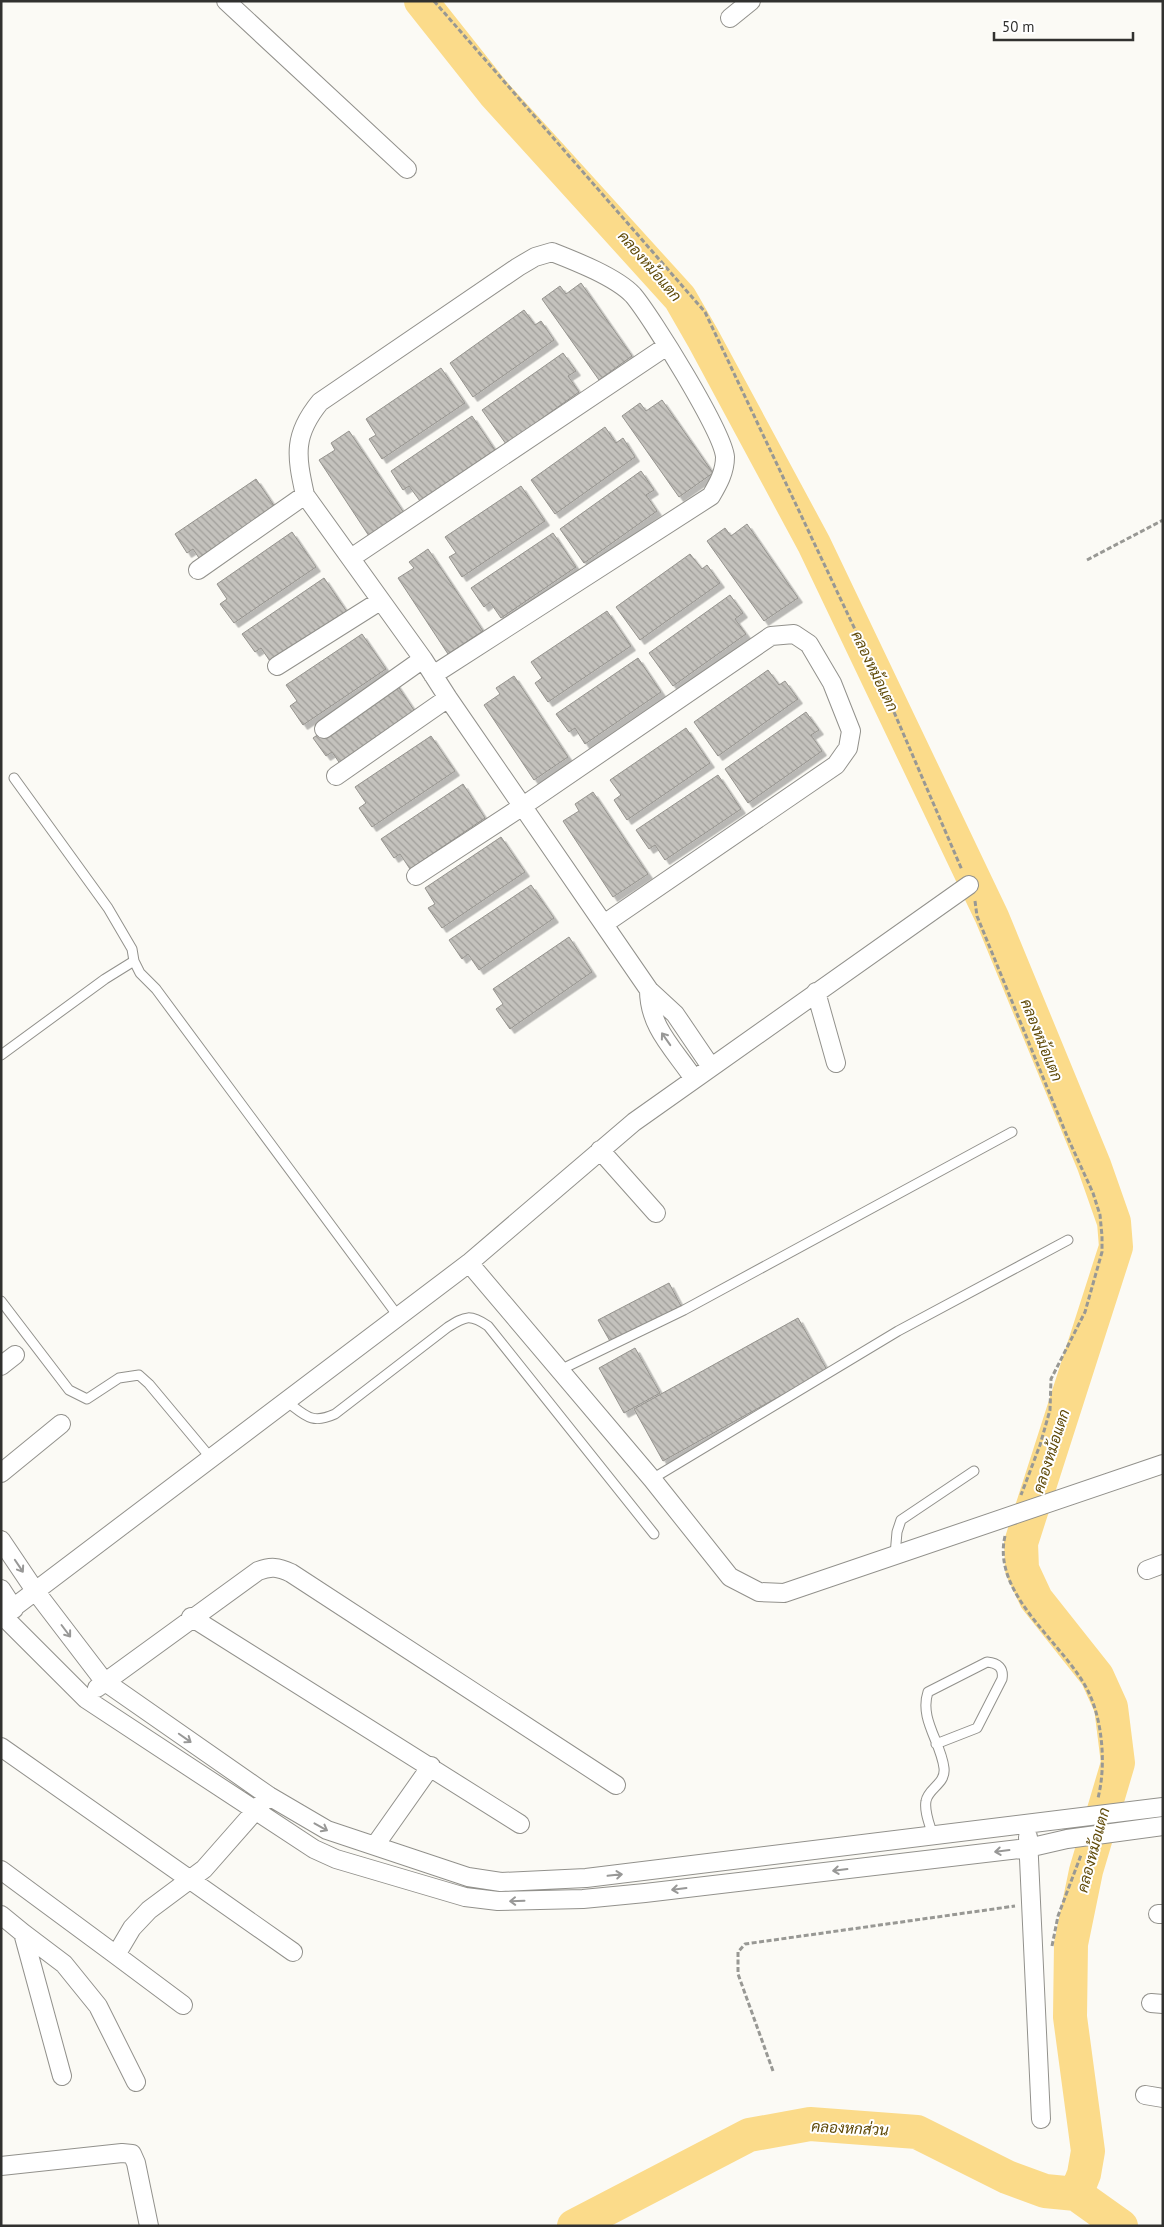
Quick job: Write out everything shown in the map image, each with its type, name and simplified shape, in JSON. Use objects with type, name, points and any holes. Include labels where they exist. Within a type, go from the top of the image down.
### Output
[{"type":"street","points":[[226,1],[407,169]]},
{"type":"street","points":[[730,18],[751,1]]},
{"type":"street","points":[[433,675],[711,496],[722,476],[725,456],[711,422],[667,346],[632,294],[610,279],[552,252],[535,257],[320,402],[306,419],[300,438],[298,463],[305,494],[423,659],[433,675],[448,698],[649,990],[676,1014],[711,1067]]},
{"type":"street","points":[[351,558],[667,346]]},
{"type":"street","points":[[198,570],[305,494]]},
{"type":"street","points":[[277,666],[380,601]]},
{"type":"street","points":[[416,876],[523,806],[771,636],[794,634],[809,644],[832,683],[850,731],[848,748],[836,764],[604,924]]},
{"type":"street","points":[[324,729],[423,659]]},
{"type":"street","points":[[336,776],[448,698]]},
{"type":"street","points":[[6,1614],[102,1539],[469,1263],[634,1122],[969,885]]},
{"type":"street","points":[[649,990],[649,1007],[654,1022],[694,1079]]},
{"type":"street","points":[[816,992],[836,1063]]},
{"type":"street","points":[[600,1150],[656,1213]]},
{"type":"street","points":[[469,1263],[652,1479],[730,1577],[759,1592],[784,1593],[1163,1464]]},
{"type":"street","points":[[1,1366],[15,1355]]},
{"type":"street","points":[[1,1473],[61,1424]]},
{"type":"street","points":[[1,1540],[36,1592],[104,1681],[268,1796],[327,1830],[353,1840],[376,1844],[468,1877],[501,1882],[586,1878],[1154,1808]]},
{"type":"street","points":[[86,1699],[104,1681],[192,1617],[258,1571],[271,1566],[291,1573],[616,1785]]},
{"type":"street","points":[[1,1589],[6,1614],[86,1699],[314,1849],[336,1859],[465,1897],[498,1901],[583,1899],[1028,1848],[1067,1839],[1163,1826]]},
{"type":"street","points":[[192,1617],[431,1766],[520,1824]]},
{"type":"street","points":[[1,1747],[293,1952]]},
{"type":"street","points":[[376,1844],[431,1766]]},
{"type":"street","points":[[116,1956],[132,1928],[149,1910],[189,1880],[226,1846],[254,1810],[268,1796]]},
{"type":"street","points":[[1027,1824],[1041,2119]]},
{"type":"street","points":[[784,1854],[788,1876]]},
{"type":"street","points":[[1,1870],[184,2005]]},
{"type":"street","points":[[583,1899],[586,1878]]},
{"type":"street","points":[[1,1915],[64,1964],[98,2006],[136,2082]]},
{"type":"street","points":[[23,1933],[62,2076]]},
{"type":"street","points":[[1145,2095],[1163,2098]]},
{"type":"street","points":[[1,2166],[122,2153],[132,2154],[136,2163],[149,2226]]},
{"type":"lane","points":[[14,778],[108,908],[132,948],[134,961],[140,973],[156,988],[398,1316]]},
{"type":"lane","points":[[1,1055],[105,979],[134,961]]},
{"type":"lane","points":[[560,1370],[684,1310],[1012,1132]]},
{"type":"lane","points":[[652,1479],[898,1331],[1068,1240]]},
{"type":"lane","points":[[1,1301],[69,1390],[87,1399],[119,1378],[139,1376],[149,1384],[210,1458]]},
{"type":"lane","points":[[286,1400],[307,1418],[321,1420],[335,1414],[448,1327],[462,1318],[475,1317],[488,1326],[654,1534]]},
{"type":"lane","points":[[895,1555],[896,1532],[901,1520],[974,1471]]},
{"type":"lane","points":[[933,1836],[926,1808],[926,1798],[942,1780],[944,1769],[936,1744],[926,1710],[928,1692],[987,1662],[995,1663],[1003,1672],[1002,1679],[977,1728],[936,1744]]},
{"type":"path","points":[[1087,560],[1163,520]]},
{"type":"path","points":[[969,885],[976,904],[977,916],[1067,1136],[1093,1193],[1100,1215],[1102,1236],[1102,1252],[1085,1312],[1051,1379],[1050,1410],[1040,1445],[1017,1504]]},
{"type":"path","points":[[1008,1529],[1003,1554],[1022,1605],[1069,1662],[1089,1693],[1099,1724],[1102,1759],[1096,1802]]},
{"type":"path","points":[[1051,1952],[1058,1916],[1083,1850]]},
{"type":"path","points":[[773,2071],[738,1974],[738,1952],[745,1944],[1030,1904]]},
{"type":"building","points":[[581,283],[632,356],[599,380],[542,299],[560,286],[566,294]]},
{"type":"building","points":[[524,310],[535,325],[541,321],[554,340],[473,397],[450,363]]},
{"type":"building","points":[[563,353],[576,371],[568,376],[579,392],[506,444],[482,410]]},
{"type":"building","points":[[441,368],[465,403],[382,459],[369,439],[376,435],[366,419]]},
{"type":"building","points":[[662,400],[713,473],[679,497],[622,416],[640,403],[646,411]]},
{"type":"building","points":[[472,416],[495,450],[420,501],[409,486],[403,490],[391,471]]},
{"type":"building","points":[[605,427],[616,443],[623,438],[635,457],[555,514],[531,480]]},
{"type":"building","points":[[349,431],[404,513],[369,536],[319,460],[335,450],[331,443]]},
{"type":"building","points":[[641,471],[654,490],[646,495],[657,511],[584,563],[560,529]]},
{"type":"building","points":[[256,479],[279,513],[203,564],[193,549],[187,553],[175,534]]},
{"type":"building","points":[[521,486],[545,521],[462,577],[449,557],[456,553],[445,537]]},
{"type":"building","points":[[747,524],[798,598],[764,621],[707,541],[725,528],[731,536]]},
{"type":"building","points":[[292,532],[316,567],[234,623],[220,604],[227,599],[217,584]]},
{"type":"building","points":[[553,533],[576,567],[501,618],[490,602],[484,607],[471,588]]},
{"type":"building","points":[[428,549],[483,631],[448,654],[398,578],[414,568],[409,562]]},
{"type":"building","points":[[690,554],[702,569],[707,565],[720,583],[640,640],[616,607]]},
{"type":"building","points":[[324,578],[347,612],[272,664],[261,648],[255,652],[242,634]]},
{"type":"building","points":[[730,595],[743,613],[735,619],[746,634],[673,686],[649,653]]},
{"type":"building","points":[[607,611],[631,646],[548,702],[535,683],[542,678],[531,662]]},
{"type":"building","points":[[362,634],[386,669],[303,725],[290,706],[297,701],[286,685]]},
{"type":"building","points":[[638,658],[661,692],[585,744],[575,728],[569,732],[556,714]]},
{"type":"building","points":[[768,670],[779,685],[785,681],[798,699],[718,756],[694,722]]},
{"type":"building","points":[[514,676],[568,757],[534,780],[484,705],[500,694],[496,688]]},
{"type":"building","points":[[395,682],[418,716],[343,768],[332,752],[326,756],[313,738]]},
{"type":"building","points":[[806,712],[819,730],[811,735],[822,751],[748,803],[725,769]]},
{"type":"building","points":[[686,728],[710,763],[627,820],[614,800],[621,795],[610,780]]},
{"type":"building","points":[[431,736],[455,771],[372,827],[359,808],[366,803],[355,787]]},
{"type":"building","points":[[718,775],[741,809],[665,860],[655,845],[649,849],[636,830]]},
{"type":"building","points":[[463,784],[485,818],[410,869],[400,854],[394,858],[381,839]]},
{"type":"building","points":[[593,792],[648,874],[613,897],[563,821],[579,811],[575,804]]},
{"type":"building","points":[[501,837],[525,872],[442,928],[428,908],[435,904],[425,888]]},
{"type":"building","points":[[531,885],[554,918],[479,970],[468,954],[462,959],[449,940]]},
{"type":"building","points":[[569,937],[592,972],[510,1029],[496,1009],[503,1004],[493,989]]},
{"type":"building","points":[[669,1283],[681,1306],[611,1343],[598,1320]]},
{"type":"building","points":[[798,1318],[827,1370],[663,1461],[634,1409]]},
{"type":"building","points":[[635,1348],[660,1393],[624,1413],[599,1368]]},
{"type":"waterway","name":"คลองหม้อแตก","points":[[421,1],[494,93],[680,298],[703,338],[814,544],[992,917],[1094,1165],[1114,1222],[1116,1247],[1021,1543],[1022,1569],[1036,1599],[1097,1676],[1111,1707],[1118,1763],[1086,1871],[1071,1944],[1070,2017],[1088,2151],[1084,2174],[1076,2194]]},
{"type":"waterway","name":"คลองหกส่วน","points":[[574,2226],[749,2135],[810,2124],[917,2132],[1007,2177],[1045,2191],[1076,2194],[1121,2226]]}]
